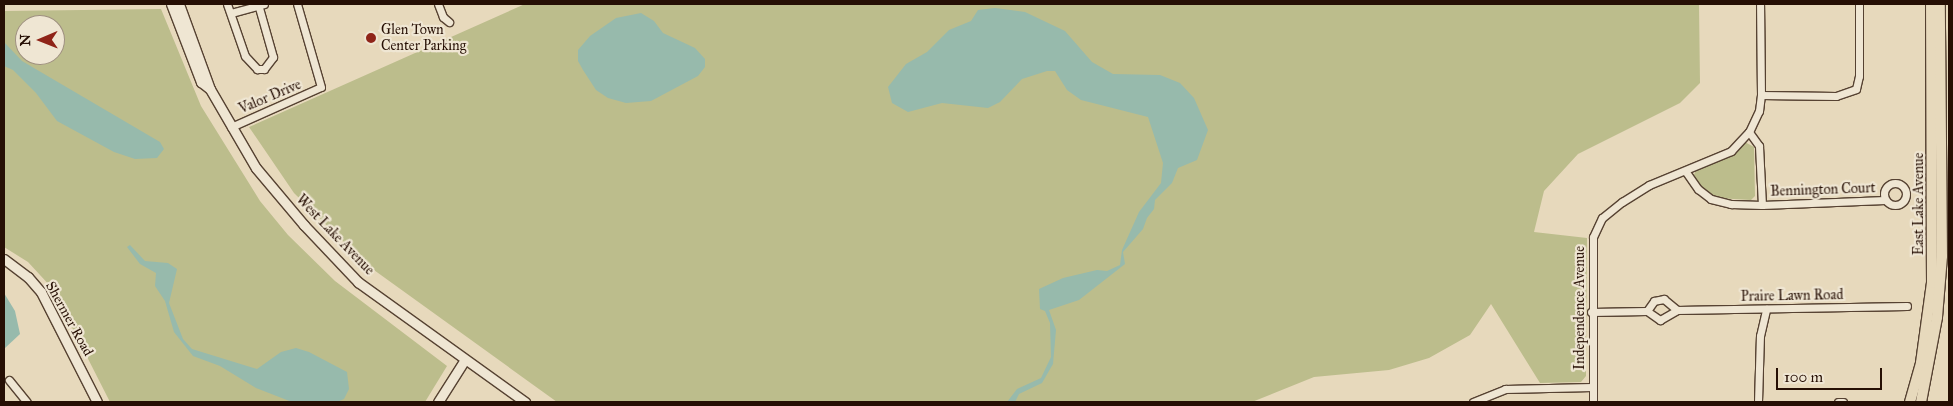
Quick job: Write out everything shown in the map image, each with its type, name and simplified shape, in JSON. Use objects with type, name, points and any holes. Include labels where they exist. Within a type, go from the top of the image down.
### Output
[{"type":"main road","name":"East Lake Avenue","points":[[1910,402],[1921,363],[1932,283],[1931,4]]},
{"type":"main road","name":"East Lake Avenue","points":[[1921,402],[1937,317],[1942,256],[1940,4]]},
{"type":"street","name":"West Lake Avenue","points":[[171,4],[201,82],[210,89]]},
{"type":"street","name":"West Lake Avenue","points":[[179,4],[210,89],[231,127],[260,173],[304,225],[358,282],[464,361],[525,402]]},
{"type":"street","points":[[227,4],[230,13],[245,56],[257,69],[264,69],[273,58],[260,4],[230,13]]},
{"type":"street","name":"Valor Drive","points":[[231,127],[321,87],[297,4]]},
{"type":"street","points":[[438,4],[443,18],[449,22]]},
{"type":"street","name":"Independence Avenue","points":[[1592,402],[1592,237],[1602,218],[1649,185],[1686,172],[1731,151],[1749,132],[1759,112],[1761,95],[1760,4]]},
{"type":"street","points":[[1761,95],[1836,96],[1856,88],[1859,76],[1859,4]]},
{"type":"street","name":"Bennington Court","points":[[1749,132],[1759,146],[1762,205]]},
{"type":"street","name":"Bennington Court","points":[[1686,172],[1698,189],[1711,199],[1731,204],[1762,205],[1885,200]]},
{"type":"street","name":"Shermer Road","points":[[4,259],[28,277],[41,292],[97,402]]},
{"type":"street","points":[[1591,312],[1647,311],[1660,320],[1677,310],[1664,299],[1654,301],[1647,311]]},
{"type":"street","name":"Praire Lawn Road","points":[[1677,310],[1907,306]]},
{"type":"street","points":[[1758,402],[1759,351],[1766,309]]},
{"type":"street","points":[[438,402],[464,361]]},
{"type":"street","points":[[9,380],[27,402]]},
{"type":"street","points":[[1473,402],[1505,388],[1592,387]]},
{"type":"street","points":[[1838,402],[1843,402]]},
{"type":"green space","points":[[525,4],[1699,4],[1700,83],[1680,103],[1578,154],[1544,191],[1534,232],[1587,238],[1586,376],[1581,382],[1540,383],[1491,304],[1470,335],[1429,358],[1389,370],[1314,377],[1252,402],[557,402],[367,265],[294,193],[249,127]]},
{"type":"green space","points":[[161,9],[201,106],[260,201],[288,235],[335,281],[447,366],[425,402],[110,402],[52,288],[28,262],[4,247],[4,11]]},
{"type":"green space","points":[[1743,141],[1754,147],[1755,196],[1751,200],[1717,198],[1703,189],[1693,177],[1696,170],[1719,160]]},
{"type":"shaded area","points":[[995,8],[1025,12],[1065,31],[1092,62],[1113,74],[1160,75],[1180,83],[1194,98],[1208,130],[1197,160],[1178,168],[1172,183],[1155,200],[1154,209],[1147,218],[1143,229],[1123,252],[1125,264],[1079,300],[1049,310],[1056,330],[1053,364],[1042,383],[1019,394],[1015,402],[1007,402],[1017,389],[1041,378],[1051,357],[1050,323],[1045,311],[1040,309],[1039,289],[1063,278],[1097,270],[1107,271],[1120,265],[1122,250],[1139,212],[1161,183],[1163,163],[1148,117],[1081,100],[1067,90],[1055,71],[1047,71],[1022,79],[1000,102],[988,108],[942,103],[908,112],[892,103],[888,87],[906,64],[927,52],[949,30],[971,21],[978,10]]},
{"type":"shaded area","points":[[641,13],[654,21],[663,33],[695,48],[705,59],[705,67],[698,76],[651,101],[626,103],[608,98],[596,90],[578,61],[578,50],[590,36],[616,18]]},
{"type":"shaded area","points":[[4,42],[15,54],[15,65],[29,65],[160,142],[164,149],[157,158],[135,159],[114,152],[57,121],[36,93],[13,70],[4,66]]},
{"type":"shaded area","points":[[130,245],[145,261],[168,263],[177,269],[169,303],[183,339],[192,349],[257,369],[281,352],[296,348],[309,352],[347,372],[349,389],[344,399],[337,402],[292,402],[256,388],[220,366],[193,356],[174,332],[165,301],[155,286],[156,273],[140,264],[127,247]]},
{"type":"shaded area","points":[[4,293],[15,311],[20,334],[4,349]]},
{"type":"place","name":"Glen Town Center Parking","points":[[371,38]]}]
